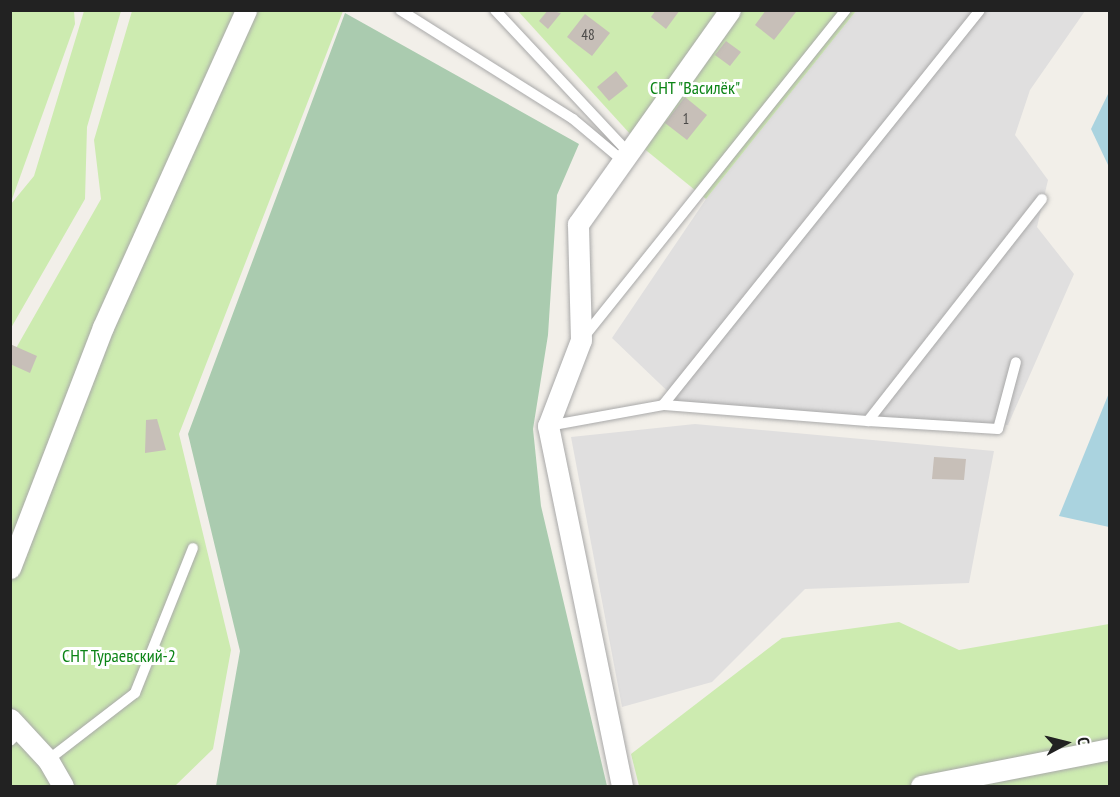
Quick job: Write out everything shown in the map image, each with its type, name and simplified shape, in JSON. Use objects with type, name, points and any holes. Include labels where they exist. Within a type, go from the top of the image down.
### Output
[{"type":"street","points":[[10,568],[103,327],[246,10]]},
{"type":"street","points":[[622,786],[549,426],[581,340],[578,224],[730,10]]},
{"type":"street","points":[[14,730],[48,760],[63,786]]},
{"type":"street","points":[[921,786],[1110,749]]},
{"type":"lane","points":[[400,10],[573,119],[626,157]]},
{"type":"lane","points":[[495,10],[626,157]]},
{"type":"lane","points":[[581,340],[846,10]]},
{"type":"lane","points":[[663,405],[980,10]]},
{"type":"lane","points":[[868,421],[1042,199]]},
{"type":"lane","points":[[549,426],[663,405],[998,429],[1016,362]]},
{"type":"lane","points":[[48,760],[135,693],[193,548]]},
{"type":"shaded area","points":[[856,11],[1085,11],[1030,90],[1015,135],[1048,180],[1037,227],[1074,274],[1008,425],[682,405],[612,338],[706,199]]},
{"type":"shaded area","points":[[695,424],[994,451],[969,583],[805,589],[712,682],[622,707],[571,437]]},
{"type":"green space","points":[[11,10],[74,11],[75,24],[11,202]]},
{"type":"green space","points":[[84,11],[121,11],[87,127],[85,199],[11,328],[11,204],[34,176]]},
{"type":"green space","name":"СНТ Тураевский-2","points":[[132,11],[343,11],[179,434],[231,650],[213,749],[175,786],[11,786],[11,357],[101,199],[94,140]]},
{"type":"green space","name":"СНТ \"Василёк\"","points":[[518,11],[856,11],[706,199],[642,147]]},
{"type":"green space","points":[[345,13],[579,144],[557,195],[548,335],[533,429],[541,506],[607,786],[216,786],[240,651],[188,434]]},
{"type":"green space","points":[[899,622],[959,650],[1109,624],[1109,786],[639,786],[631,754],[782,638]]},
{"type":"water","points":[[1109,92],[1109,167],[1091,129]]},
{"type":"water","points":[[1109,393],[1110,527],[1059,516]]},
{"type":"building","points":[[548,10],[561,13],[548,29],[539,21]]},
{"type":"building","points":[[656,10],[680,10],[666,29],[651,17]]},
{"type":"building","points":[[766,10],[796,12],[774,40],[755,25]]},
{"type":"building","points":[[585,14],[610,33],[592,56],[567,37]]},
{"type":"building","points":[[726,41],[741,52],[730,66],[715,55]]},
{"type":"building","points":[[616,71],[628,86],[609,101],[597,87]]},
{"type":"building","points":[[685,97],[707,115],[687,140],[665,123]]},
{"type":"building","points":[[10,344],[37,356],[30,373],[10,364]]},
{"type":"building","points":[[157,419],[166,450],[145,453],[146,420]]},
{"type":"building","points":[[934,457],[966,459],[964,480],[932,479]]}]
